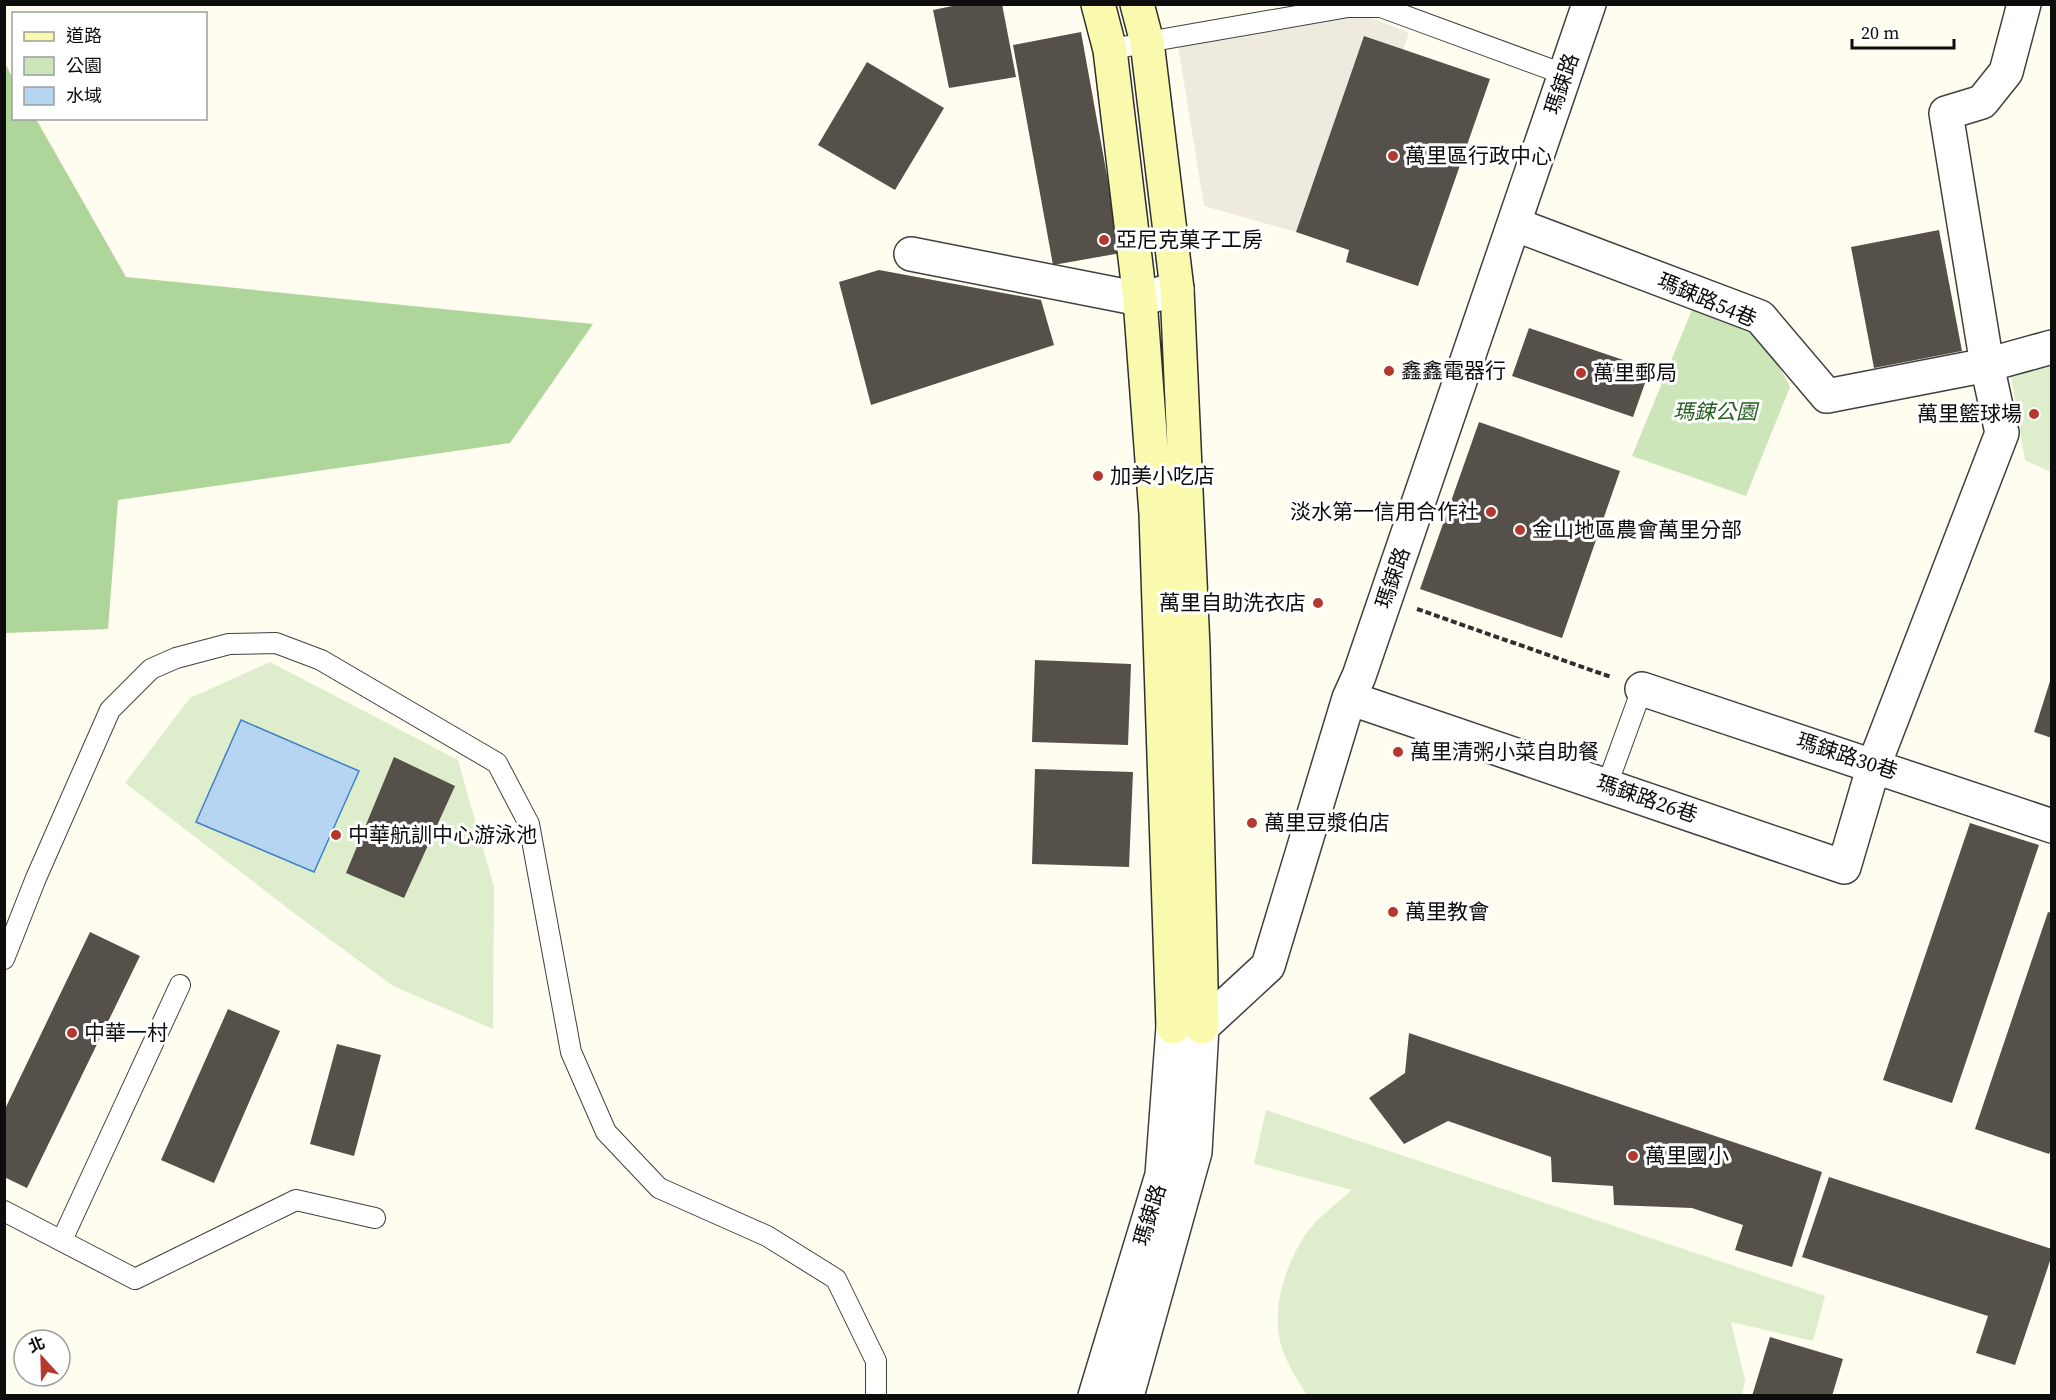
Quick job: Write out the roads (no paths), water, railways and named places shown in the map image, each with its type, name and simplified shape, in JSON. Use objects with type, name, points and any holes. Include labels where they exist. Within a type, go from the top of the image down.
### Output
[{"type":"street","name":"瑪鋉路","points":[[1098,4],[1110,50],[1140,299],[1156,514],[1194,1152],[1127,1395]]},
{"type":"street","name":"瑪鋉路","points":[[1095,1395],[1162,1175],[1187,1027],[1193,648],[1177,289],[1147,42],[1137,4]]},
{"type":"street","name":"瑪鋉路","points":[[1187,1027],[1268,966],[1349,698],[1386,598],[1589,4]]},
{"type":"street","points":[[1874,765],[2002,433],[1987,365],[1947,113],[1982,102],[2006,72],[2024,4]]},
{"type":"street","name":"瑪鋉路54巷","points":[[1514,224],[1760,317],[1827,396],[1987,365],[2052,347]]},
{"type":"street","points":[[911,254],[1140,299],[1177,289]]},
{"type":"street","name":"瑪鋉路30巷","points":[[1642,688],[2052,826]]},
{"type":"street","name":"瑪鋉路26巷","points":[[1349,698],[1844,867],[1874,765]]},
{"type":"lane","points":[[1110,50],[1348,6],[1381,7],[1566,75]]},
{"type":"lane","points":[[4,959],[36,878],[110,710],[150,669],[176,658],[229,644],[276,643],[321,660],[497,763],[529,824],[571,1052],[606,1132],[659,1188],[767,1236],[836,1279],[876,1361],[876,1395]]},
{"type":"lane","points":[[1607,785],[1642,688]]},
{"type":"lane","points":[[62,1240],[180,985]]},
{"type":"lane","points":[[4,1211],[135,1279],[296,1200],[375,1218]]},
{"type":"water","points":[[241,720],[359,771],[314,872],[196,822]]},
{"type":"place","name":"萬里區行政中心","points":[[1393,156]]},
{"type":"place","name":"亞尼克菓子工房","points":[[1104,240]]},
{"type":"place","name":"鑫鑫電器行","points":[[1389,371]]},
{"type":"place","name":"萬里郵局","points":[[1581,373]]},
{"type":"place","name":"萬里籃球場","points":[[2034,414]]},
{"type":"place","name":"加美小吃店","points":[[1098,476]]},
{"type":"place","name":"淡水第一信用合作社","points":[[1491,512]]},
{"type":"place","name":"金山地區農會萬里分部","points":[[1520,530]]},
{"type":"place","name":"萬里自助洗衣店","points":[[1318,603]]},
{"type":"place","name":"萬里清粥小菜自助餐","points":[[1398,752]]},
{"type":"place","name":"萬里豆漿伯店","points":[[1252,823]]},
{"type":"place","name":"中華航訓中心游泳池","points":[[336,835]]},
{"type":"place","name":"萬里教會","points":[[1393,912]]},
{"type":"place","name":"中華一村","points":[[72,1033]]},
{"type":"place","name":"萬里國小","points":[[1633,1156]]},
{"type":"park label","name":"瑪鋉公園","points":[[1715,412]]}]
